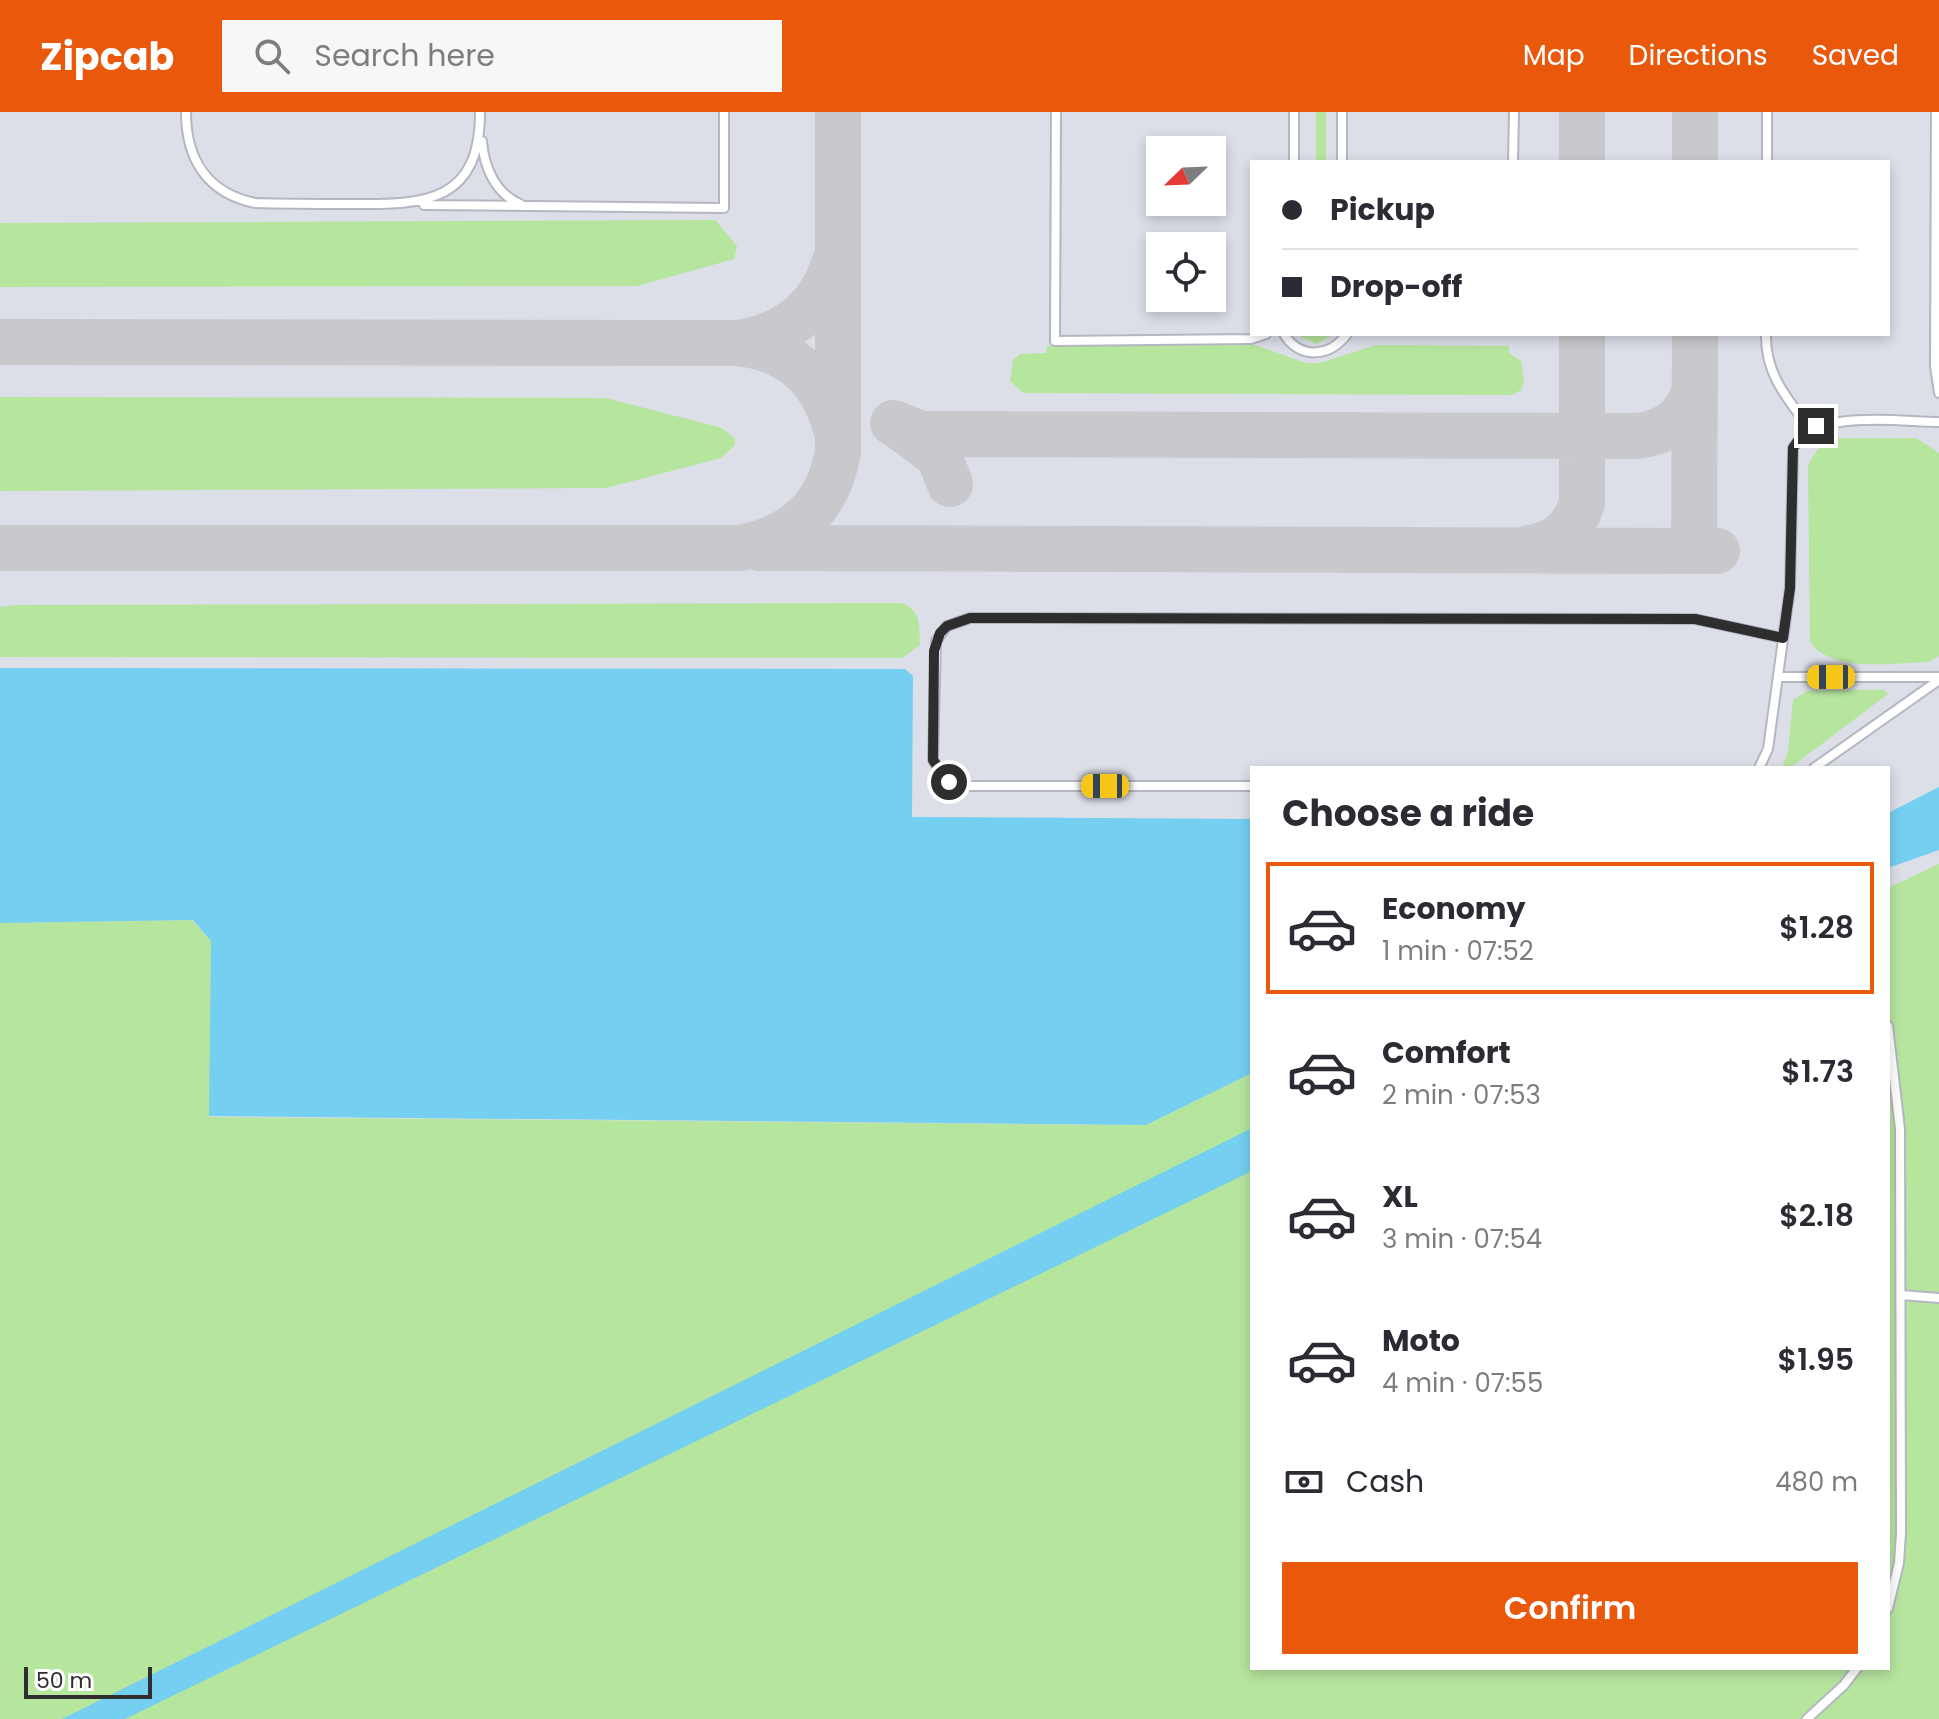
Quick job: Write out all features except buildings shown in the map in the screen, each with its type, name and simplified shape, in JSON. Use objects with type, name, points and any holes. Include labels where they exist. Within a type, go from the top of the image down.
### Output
[{"type":"lane","points":[[186,112],[187,135],[196,164],[218,190],[255,203],[724,208],[724,112]]},
{"type":"lane","points":[[480,112],[483,153],[496,185],[507,197],[529,207]]},
{"type":"lane","points":[[1056,112],[1055,341],[1251,339],[1260,336]]},
{"type":"lane","points":[[1294,112],[1294,160]]},
{"type":"lane","points":[[1342,112],[1342,160]]},
{"type":"lane","points":[[1513,160],[1514,112]]},
{"type":"lane","points":[[1767,112],[1767,160]]},
{"type":"lane","points":[[1936,112],[1935,366],[1939,393]]},
{"type":"lane","points":[[409,205],[441,196],[456,185],[473,162],[480,126]]},
{"type":"lane","points":[[1286,336],[1294,346],[1315,353],[1338,345],[1345,336]]},
{"type":"lane","points":[[1766,336],[1767,362],[1778,387],[1810,429]]},
{"type":"lane","points":[[1760,766],[1768,749],[1783,638],[1791,563],[1792,461],[1798,438],[1810,429],[1833,422],[1939,422]]},
{"type":"lane","points":[[1250,786],[958,786],[949,782],[933,760],[936,641],[947,626],[970,618],[1695,619],[1783,638]]},
{"type":"lane","points":[[1778,677],[1939,678]]},
{"type":"lane","points":[[1817,766],[1939,678]]},
{"type":"lane","points":[[1890,1043],[1900,1129],[1901,1295],[1901,1533],[1899,1563],[1890,1600]]},
{"type":"lane","points":[[1901,1295],[1939,1298]]},
{"type":"lane","points":[[1807,1719],[1855,1670]]},
{"type":"shaded area","points":[[0,112],[1939,112],[1939,1719],[0,1719]]},
{"type":"green space","points":[[1316,112],[1326,112],[1326,160],[1316,160]]},
{"type":"green space","points":[[715,220],[737,246],[734,259],[637,286],[0,287],[0,223]]},
{"type":"green space","points":[[1299,336],[1331,336],[1316,344]]},
{"type":"green space","points":[[1255,345],[1306,363],[1320,363],[1376,345],[1509,346],[1509,353],[1521,361],[1524,381],[1521,390],[1512,395],[1023,393],[1010,381],[1013,360],[1020,354],[1046,353],[1047,346]]},
{"type":"green space","points":[[0,397],[606,398],[722,428],[735,439],[735,445],[721,458],[606,488],[0,491]]},
{"type":"green space","points":[[1837,438],[1916,438],[1939,453],[1939,656],[1929,662],[1848,662],[1820,652],[1810,642],[1808,467],[1819,449]]},
{"type":"green space","points":[[902,603],[916,615],[920,645],[902,658],[0,657],[0,607],[16,605]]},
{"type":"green space","points":[[1884,690],[1888,694],[1793,766],[1783,766],[1788,751],[1793,700],[1807,691]]},
{"type":"green space","points":[[1939,864],[1939,1719],[0,1719],[0,923],[192,920],[211,941],[210,1117],[1146,1125],[1250,1074],[1250,1670],[1890,1670],[1890,887]]},
{"type":"water","points":[[0,668],[905,669],[913,676],[912,817],[1250,819],[1250,1074],[1146,1125],[209,1116],[211,941],[193,920],[0,923]]},
{"type":"water","points":[[1939,787],[1939,850],[1890,867],[1890,812]]},
{"type":"water","points":[[1250,1129],[1250,1172],[125,1719],[62,1719]]},
{"type":"taxiway","points":[[0,548],[739,548],[776,537],[792,528],[817,504],[833,472],[838,452],[838,112]]},
{"type":"taxiway","points":[[1582,112],[1582,160]]},
{"type":"taxiway","points":[[1695,112],[1695,160]]},
{"type":"taxiway","points":[[738,343],[772,334],[800,317],[821,293],[835,261]]},
{"type":"taxiway","points":[[1528,548],[1555,540],[1574,521],[1582,503],[1582,336]]},
{"type":"taxiway","points":[[1694,551],[1695,336]]},
{"type":"taxiway","points":[[0,342],[738,343],[773,351],[800,368],[821,393],[835,426]]},
{"type":"taxiway","points":[[893,423],[921,434],[1637,436],[1657,431],[1673,422],[1686,409],[1694,391]]},
{"type":"taxiway","points":[[900,427],[939,456],[950,484]]},
{"type":"taxiway","points":[[759,548],[1717,551]]},
{"type":"route","points":[[949,782],[933,760],[934,651],[940,633],[961,619],[1695,619],[1783,638],[1790,588],[1793,448],[1804,432],[1816,426]]}]
